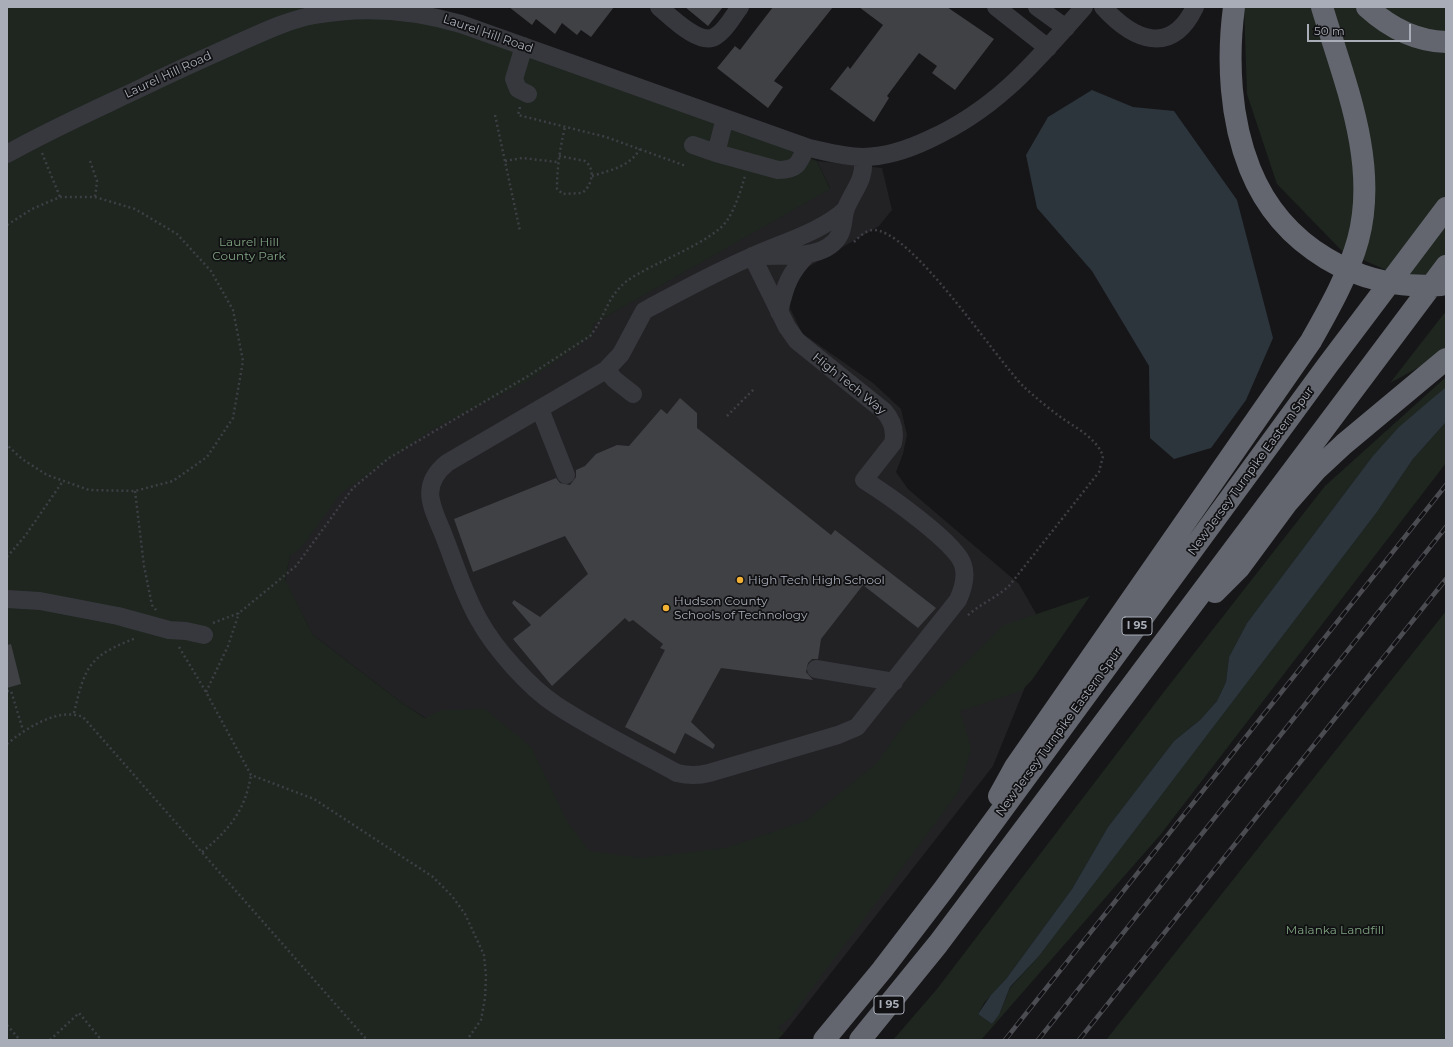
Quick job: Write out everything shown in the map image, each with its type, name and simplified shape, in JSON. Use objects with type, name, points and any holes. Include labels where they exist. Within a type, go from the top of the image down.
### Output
[{"type":"highway","points":[[1234,7],[1231,71],[1239,132],[1250,169],[1262,194],[1284,225],[1306,245],[1343,269],[1372,279],[1412,286],[1446,285]]},
{"type":"highway","points":[[965,862],[1015,767],[1310,341],[1331,306],[1346,274],[1362,223],[1365,175],[1356,126],[1322,7]]},
{"type":"highway","points":[[1367,7],[1397,29],[1418,37],[1446,42]]},
{"type":"highway","name":"New Jersey Turnpike Eastern Spur","points":[[824,1040],[903,944],[965,862],[1327,366],[1446,208]]},
{"type":"highway","name":"I 95","points":[[860,1040],[942,937],[1446,266]]},
{"type":"highway","points":[[1166,638],[1239,568],[1287,503],[1329,457],[1446,359]]},
{"type":"street","points":[[659,7],[701,38],[711,39],[720,33],[740,7]]},
{"type":"street","points":[[996,7],[1048,48]]},
{"type":"street","points":[[1037,7],[1066,28]]},
{"type":"street","name":"Laurel Hill Road","points":[[7,154],[36,138],[186,66],[277,26],[313,15],[347,11],[376,10],[420,13],[461,24],[806,147],[838,155],[864,157],[883,155],[903,151],[941,134],[960,124],[996,99],[1013,85],[1084,7]]},
{"type":"street","points":[[1103,7],[1129,31],[1148,38],[1164,37],[1177,30],[1187,21],[1195,7]]},
{"type":"street","points":[[524,46],[514,79],[518,89],[525,99]]},
{"type":"street","points":[[716,153],[725,118]]},
{"type":"street","points":[[693,145],[778,170],[792,169],[799,162],[806,147]]},
{"type":"street","points":[[752,256],[808,254],[826,247],[838,237],[842,228],[846,209],[862,177],[864,157]]},
{"type":"street","points":[[846,209],[838,216],[822,225],[752,256],[644,311],[621,354],[606,370],[446,463],[435,475],[429,488],[434,511],[478,619],[497,646],[530,684],[569,713],[677,773],[693,776],[709,773],[847,732],[857,727],[958,600],[964,583],[964,565],[960,557],[948,544],[887,494],[880,480],[878,463]]},
{"type":"street","points":[[779,312],[788,278],[808,254]]},
{"type":"street","name":"High Tech Way","points":[[752,256],[791,334],[803,347],[888,416],[894,429],[895,436],[893,443],[864,480],[887,494]]},
{"type":"street","points":[[606,370],[615,380],[633,394]]},
{"type":"street","points":[[540,409],[566,475]]},
{"type":"street","points":[[7,599],[40,601],[118,616],[168,630],[186,631],[204,635]]},
{"type":"street","points":[[816,669],[894,682]]},
{"type":"path","points":[[525,99],[518,115],[606,137],[686,166]]},
{"type":"path","points":[[495,115],[520,231]]},
{"type":"path","points":[[559,156],[585,161],[588,163],[592,176],[587,190],[582,193],[563,194],[556,189],[557,162],[565,127]]},
{"type":"path","points":[[36,138],[60,197]]},
{"type":"path","points":[[592,176],[629,163],[634,159],[640,149]]},
{"type":"path","points":[[505,161],[522,158],[557,162]]},
{"type":"path","points":[[90,160],[97,181],[95,197]]},
{"type":"path","points":[[186,631],[239,613],[296,566],[353,488],[389,458],[528,376],[590,336],[598,327],[614,293],[627,281],[703,240],[723,225],[731,212],[749,162]]},
{"type":"path","points":[[7,225],[32,209],[60,197],[95,197],[135,209],[177,234],[211,271],[233,310],[243,361],[233,418],[207,457],[173,481],[135,491],[88,490],[47,475],[22,459],[7,445]]},
{"type":"path","points":[[852,244],[861,235],[871,230],[883,232],[897,241],[944,286],[993,351],[1024,387],[1048,408],[1094,441],[1103,456],[1099,472],[1009,586],[998,596],[976,608],[960,622],[949,612]]},
{"type":"path","points":[[727,416],[754,389]]},
{"type":"path","points":[[7,557],[25,536],[63,480]]},
{"type":"path","points":[[135,491],[144,566],[152,605],[206,692],[251,775],[248,792],[238,815],[222,835],[202,852]]},
{"type":"path","points":[[206,692],[228,646],[239,613]]},
{"type":"path","points":[[74,713],[82,680],[93,660],[119,644],[140,636]]},
{"type":"path","points":[[7,691],[11,691],[23,730]]},
{"type":"path","points":[[7,744],[23,730],[61,714],[74,713],[83,717],[367,1040]]},
{"type":"path","points":[[251,775],[314,799],[433,877],[452,896],[465,914],[484,955],[486,976],[485,998],[481,1020],[467,1040]]},
{"type":"path","points":[[50,1040],[79,1013],[99,1037],[96,1040]]},
{"type":"path","points":[[7,1025],[20,1040]]},
{"type":"shaded area","points":[[1092,90],[1133,107],[1174,111],[1237,200],[1273,338],[1246,400],[1211,448],[1174,459],[1150,438],[1149,366],[1092,271],[1037,208],[1026,155],[1048,117]]},
{"type":"shaded area","name":"Hudson County Schools of Technology","points":[[817,161],[882,168],[892,210],[879,226],[796,274],[789,306],[802,333],[873,383],[901,409],[907,435],[903,454],[896,472],[908,489],[1019,584],[1047,633],[993,766],[784,1033],[602,861],[509,799],[465,743],[402,703],[313,635],[285,581],[292,545],[343,474],[456,402],[830,188]]},
{"type":"shaded area","points":[[1446,387],[1446,422],[1413,459],[1377,512],[1039,956],[1010,987],[999,1015],[992,1024],[978,1014],[991,995],[1006,979],[1072,889],[1108,827],[1174,741],[1200,720],[1217,701],[1226,682],[1229,657],[1247,623],[1372,457],[1399,427]]},
{"type":"green space","name":"Laurel Hill County Park","points":[[7,7],[417,7],[817,161],[830,189],[593,324],[592,336],[528,381],[431,430],[341,493],[301,548],[290,556],[285,580],[313,635],[402,703],[425,718],[442,710],[485,709],[531,747],[568,823],[589,851],[643,858],[725,848],[805,821],[876,764],[906,722],[1004,625],[1090,596],[1032,680],[1021,691],[960,711],[971,749],[959,791],[791,1017],[778,1027],[784,1033],[777,1040],[7,1040]]},
{"type":"green space","points":[[1244,7],[1446,7],[1446,297],[1341,250],[1277,184],[1247,94]]},
{"type":"green space","points":[[1446,311],[1446,350],[1438,357],[1390,383]]},
{"type":"green space","points":[[1446,377],[1446,387],[1372,457],[1247,623],[1229,657],[1226,682],[1217,701],[1200,720],[1174,741],[1108,827],[1072,889],[1006,979],[984,1003],[978,1014],[992,1024],[999,1015],[1010,988],[1039,956],[1377,512],[1413,459],[1446,422],[1446,463],[1161,834],[981,1040],[893,1040],[937,989],[1163,693],[1325,486]]},
{"type":"green space","name":"Malanka Landfill","points":[[1446,611],[1446,1040],[1106,1040]]},
{"type":"building","points":[[509,7],[614,7],[591,37],[581,30],[577,35],[562,23],[555,34],[536,19],[532,25]]},
{"type":"building","points":[[685,7],[723,7],[708,26]]},
{"type":"building","points":[[773,7],[833,7],[774,81],[783,87],[768,108],[717,68],[735,46],[740,50]]},
{"type":"building","points":[[859,7],[947,7],[994,39],[955,90],[932,73],[937,66],[919,53],[887,96],[889,98],[874,122],[830,89],[848,66],[850,69],[883,25]]},
{"type":"building","name":"High Tech High School","points":[[680,398],[697,413],[697,428],[831,535],[835,530],[936,608],[918,628],[863,585],[821,639],[818,659],[812,659],[808,663],[806,672],[813,680],[721,668],[691,722],[715,745],[713,749],[685,733],[675,754],[625,727],[665,650],[660,648],[663,644],[633,620],[629,622],[625,618],[552,686],[513,639],[531,625],[512,603],[514,600],[540,617],[588,574],[565,536],[473,572],[454,519],[556,478],[560,483],[570,485],[576,477],[576,470],[585,466],[596,454],[617,445],[629,446],[661,409],[667,414]]},
{"type":"building","points":[[11,644],[21,684],[7,688],[7,645]]},
{"type":"railway","points":[[1005,1040],[1446,485]]},
{"type":"railway","points":[[1038,1040],[1446,527]]},
{"type":"railway","points":[[1079,1040],[1446,579]]},
{"type":"place","name":"High Tech High School","points":[[740,580]]},
{"type":"place","name":"Hudson County Schools of Technology","points":[[666,608]]}]
